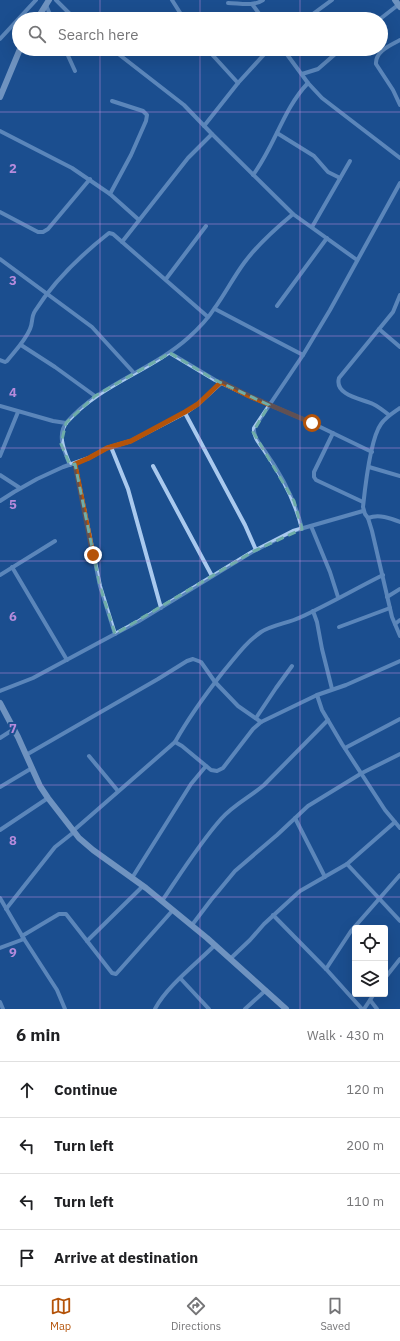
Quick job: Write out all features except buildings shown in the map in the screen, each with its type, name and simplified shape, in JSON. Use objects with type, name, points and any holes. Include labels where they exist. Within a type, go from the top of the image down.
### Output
[{"type":"street","points":[[25,12],[36,0]]},
{"type":"street","points":[[56,0],[68,12]]},
{"type":"street","points":[[172,0],[179,12]]},
{"type":"street","points":[[228,3],[257,4],[263,0]]},
{"type":"street","points":[[316,12],[332,0]]},
{"type":"street","points":[[41,12],[47,3]]},
{"type":"street","points":[[252,4],[257,12]]},
{"type":"street","points":[[388,12],[398,4]]},
{"type":"street","points":[[0,38],[12,25]]},
{"type":"street","points":[[388,48],[400,40]]},
{"type":"street","points":[[0,97],[17,56]]},
{"type":"street","points":[[68,56],[76,71]]},
{"type":"street","points":[[121,56],[184,105],[293,214],[357,260]]},
{"type":"street","points":[[213,56],[238,83]]},
{"type":"street","points":[[204,126],[262,56]]},
{"type":"street","points":[[288,56],[308,83],[322,98],[333,108],[400,158]]},
{"type":"street","points":[[302,74],[318,69],[333,56]]},
{"type":"street","points":[[377,56],[376,64],[393,90],[400,105]]},
{"type":"street","points":[[253,175],[265,157],[291,104],[308,83]]},
{"type":"street","points":[[110,194],[131,156],[148,115],[112,100]]},
{"type":"street","points":[[0,131],[72,168],[90,179],[110,194],[139,220]]},
{"type":"street","points":[[277,133],[314,156],[328,172],[340,178]]},
{"type":"street","points":[[122,242],[188,158],[212,134]]},
{"type":"street","points":[[312,227],[350,161]]},
{"type":"street","points":[[0,212],[38,232],[43,232],[90,179]]},
{"type":"street","points":[[302,529],[294,501],[270,459],[257,440],[254,432],[257,423],[303,355],[400,183]]},
{"type":"street","points":[[115,634],[100,586],[72,464],[62,444],[61,438],[66,423],[95,396],[170,353],[198,328],[215,309],[224,292],[245,261],[269,235],[293,214]]},
{"type":"street","points":[[166,279],[206,226]]},
{"type":"street","points":[[0,360],[5,362],[7,361],[21,345],[32,326],[34,313],[47,294],[86,250],[109,233],[113,234],[208,317]]},
{"type":"street","points":[[277,306],[327,238]]},
{"type":"street","points":[[0,259],[92,327],[134,373]]},
{"type":"street","points":[[389,415],[380,408],[346,393],[339,388],[338,383],[339,378],[393,312],[400,295]]},
{"type":"street","points":[[215,309],[303,355]]},
{"type":"street","points":[[379,329],[400,347]]},
{"type":"street","points":[[21,345],[95,396]]},
{"type":"street","points":[[170,353],[221,382],[372,452]]},
{"type":"street","points":[[0,501],[37,479],[89,458],[111,447],[131,441],[185,412],[198,404],[221,382]]},
{"type":"street","points":[[0,406],[18,412],[66,423]]},
{"type":"street","points":[[400,408],[389,415],[380,425],[375,437],[363,502],[363,511],[368,518],[383,575],[387,597],[400,636]]},
{"type":"street","points":[[0,456],[18,412]]},
{"type":"street","points":[[185,412],[245,525],[256,550]]},
{"type":"street","points":[[333,433],[314,472],[314,477],[316,480],[363,502]]},
{"type":"street","points":[[111,447],[128,489],[161,608]]},
{"type":"street","points":[[153,466],[212,576]]},
{"type":"street","points":[[369,467],[400,476]]},
{"type":"street","points":[[0,475],[20,488]]},
{"type":"street","points":[[0,691],[33,678],[115,634],[161,608],[256,550],[293,531],[363,511]]},
{"type":"street","points":[[368,518],[381,516],[400,522]]},
{"type":"street","points":[[311,526],[330,572],[338,597]]},
{"type":"street","points":[[0,575],[55,541]]},
{"type":"street","points":[[12,567],[67,660]]},
{"type":"street","points":[[6,909],[55,847],[175,742],[187,721],[215,682],[236,654],[247,643],[263,631],[294,620],[383,575]]},
{"type":"street","points":[[387,597],[400,589]]},
{"type":"street","points":[[339,627],[390,608]]},
{"type":"street","points":[[313,611],[318,622],[322,649],[332,689]]},
{"type":"street","points":[[395,624],[400,620]]},
{"type":"street","points":[[26,754],[158,679],[186,661],[193,659],[201,662],[215,682],[238,706],[261,722]]},
{"type":"street","points":[[175,742],[211,770],[217,771],[223,768],[253,729],[261,722],[317,695],[400,662]]},
{"type":"street","points":[[256,718],[292,666]]},
{"type":"street","points":[[317,695],[322,710],[345,748],[385,810],[400,828]]},
{"type":"street","points":[[0,703],[48,798],[86,844],[143,886],[192,925],[286,1009]]},
{"type":"street","points":[[345,748],[400,719]]},
{"type":"street","points":[[162,901],[197,849],[221,818],[264,785],[328,720]]},
{"type":"street","points":[[0,738],[14,729]]},
{"type":"street","points":[[192,925],[235,871],[308,806],[362,773],[400,754]]},
{"type":"street","points":[[89,756],[118,791]]},
{"type":"street","points":[[132,878],[191,784],[206,766]]},
{"type":"street","points":[[0,787],[32,768]]},
{"type":"street","points":[[0,830],[48,798]]},
{"type":"street","points":[[295,818],[325,877]]},
{"type":"street","points":[[230,959],[300,891],[347,864],[395,822]]},
{"type":"street","points":[[347,864],[400,921]]},
{"type":"street","points":[[326,969],[352,931],[400,875]]},
{"type":"street","points":[[87,941],[143,886]]},
{"type":"street","points":[[0,898],[57,990],[66,1009]]},
{"type":"street","points":[[0,948],[23,937],[59,914],[66,914],[112,973],[116,974],[173,910]]},
{"type":"street","points":[[273,916],[326,969],[363,1009],[372,997]]},
{"type":"street","points":[[155,1009],[167,992],[215,945]]},
{"type":"street","points":[[388,974],[400,959]]},
{"type":"street","points":[[181,979],[209,1009]]},
{"type":"street","points":[[245,1009],[266,990]]},
{"type":"street","points":[[370,1000],[377,1009]]},
{"type":"street","points":[[0,1002],[3,1009]]},
{"type":"highlighted area","points":[[170,353],[215,380],[269,405],[253,432],[294,501],[302,529],[252,552],[115,634],[100,586],[75,464],[70,465],[61,444],[66,423],[95,396]]},
{"type":"route","points":[[93,555],[75,464],[107,448],[131,441],[185,412],[198,404],[221,382],[249,396],[312,423]]}]
